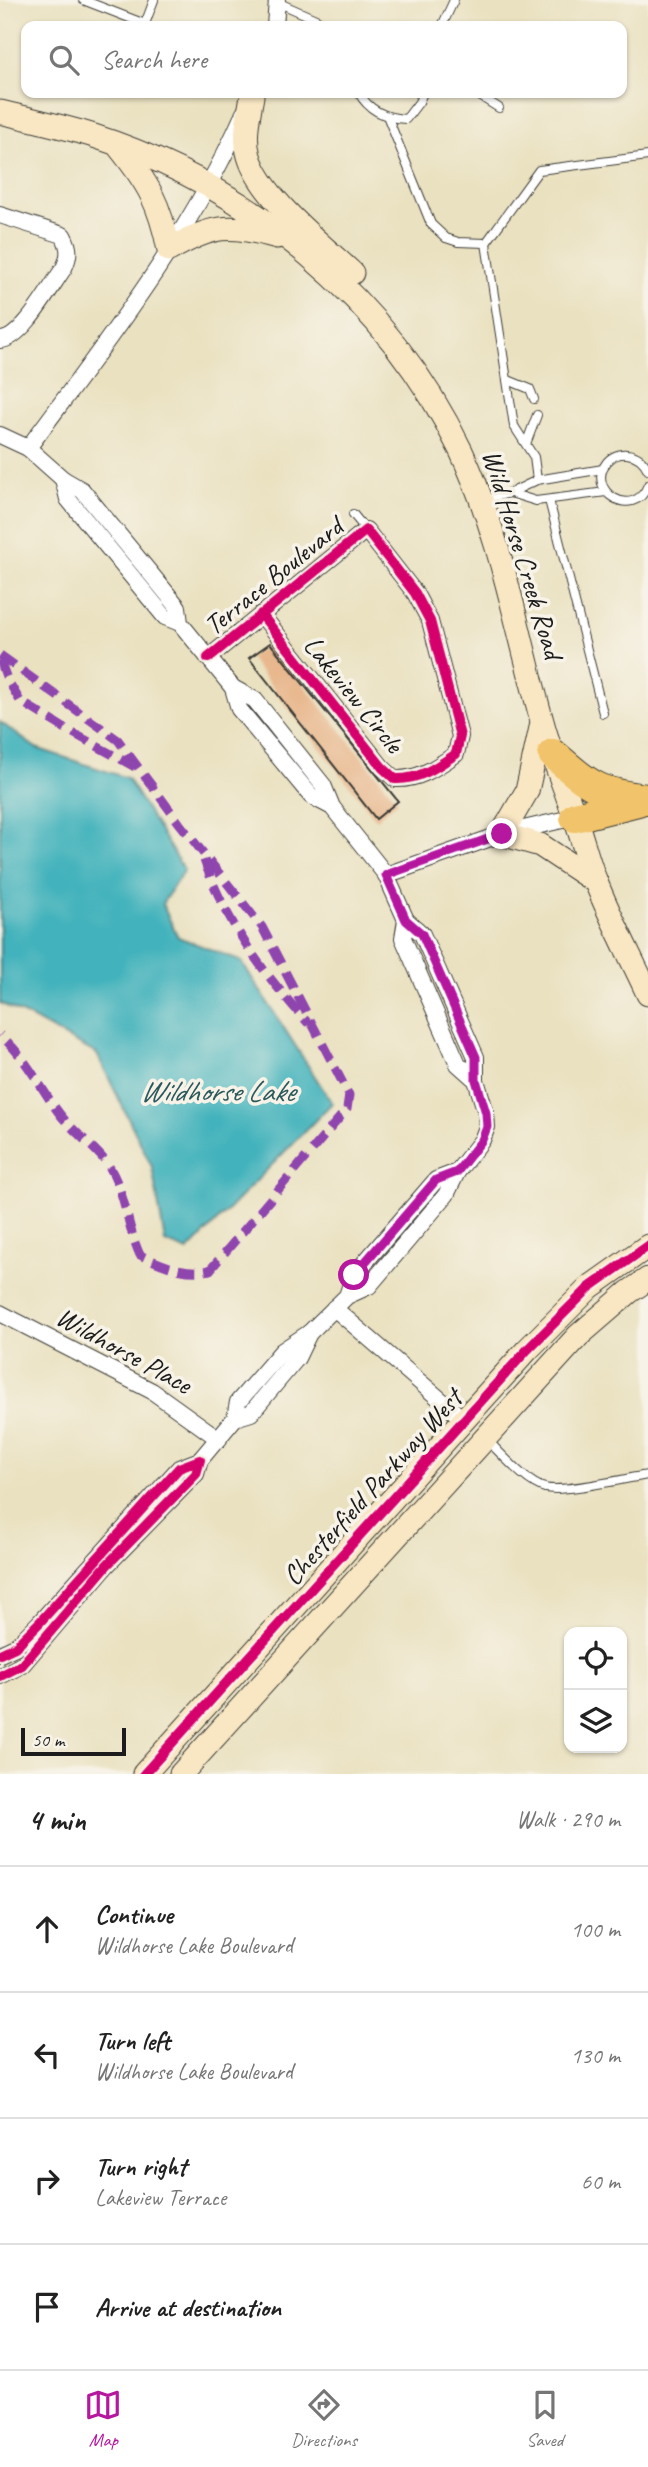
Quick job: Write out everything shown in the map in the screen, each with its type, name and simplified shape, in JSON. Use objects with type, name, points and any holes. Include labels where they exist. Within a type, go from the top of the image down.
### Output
[{"type":"highway","points":[[553,754],[587,784],[604,792],[647,799]]},
{"type":"highway","points":[[575,817],[647,799]]},
{"type":"main road","points":[[251,98],[247,131],[248,153],[258,179],[290,215],[361,282],[367,310]]},
{"type":"main road","name":"Wild Horse Creek Road","points":[[0,112],[93,136],[208,186],[293,242],[335,278],[367,310],[418,375],[461,452],[481,501],[508,585],[542,723],[596,882],[648,994]]},
{"type":"main road","points":[[118,146],[142,175],[162,215],[169,250],[196,235],[220,227],[248,228],[293,242]]},
{"type":"main road","points":[[542,723],[527,791],[502,834],[540,845],[596,882]]},
{"type":"main road","name":"Chesterfield Parkway West","points":[[144,1774],[527,1350],[583,1293],[648,1246]]},
{"type":"main road","name":"Chesterfield Parkway West","points":[[181,1774],[578,1336],[648,1279]]},
{"type":"main road","points":[[464,1420],[484,1438]]},
{"type":"street","points":[[275,21],[277,1]]},
{"type":"street","points":[[28,448],[141,295],[208,186],[250,98]]},
{"type":"street","points":[[0,215],[63,236],[69,247],[69,257],[64,268],[19,331],[4,340]]},
{"type":"street","points":[[0,435],[28,448],[62,479],[82,490],[178,607],[180,623],[233,688],[255,700],[323,785],[332,807],[386,875],[406,920],[422,934],[476,1057],[476,1080],[486,1113],[487,1127],[482,1140],[457,1172],[446,1195],[369,1286],[347,1296],[309,1334],[297,1358],[251,1413],[235,1418],[200,1460],[196,1474],[107,1565],[22,1665],[0,1676]]},
{"type":"street","name":"Terrace Boulevard","points":[[208,657],[366,530]]},
{"type":"street","name":"Lakeview Circle","points":[[261,614],[382,767],[395,779],[410,780],[436,768],[456,754],[460,736],[430,621],[415,593],[366,530]]},
{"type":"street","points":[[386,875],[502,834],[575,817]]},
{"type":"street","points":[[334,1308],[464,1420]]},
{"type":"street","name":"Wildhorse Place","points":[[0,1313],[152,1391],[219,1439]]},
{"type":"street","points":[[0,1654],[15,1647],[39,1623],[179,1468],[200,1460]]},
{"type":"lane","points":[[83,0],[137,21]]},
{"type":"lane","points":[[146,21],[154,0]]},
{"type":"lane","points":[[444,21],[454,0]]},
{"type":"lane","points":[[277,1],[318,21]]},
{"type":"lane","points":[[362,98],[365,103],[388,118],[406,119],[421,98]]},
{"type":"lane","points":[[483,98],[499,108]]},
{"type":"lane","points":[[388,118],[431,224],[446,238],[458,242],[486,243]]},
{"type":"lane","points":[[537,480],[534,457],[514,426],[486,243],[539,170],[648,156]]},
{"type":"lane","points":[[508,380],[530,389],[534,398]]},
{"type":"lane","points":[[526,444],[537,415]]},
{"type":"lane","points":[[648,470],[642,460],[628,454],[612,457],[603,469],[601,477],[606,492],[618,501],[626,502],[641,496],[648,485]]},
{"type":"lane","points":[[481,501],[510,493],[537,480],[603,469]]},
{"type":"lane","points":[[510,493],[536,502],[606,492]]},
{"type":"lane","points":[[550,499],[603,713]]},
{"type":"lane","points":[[353,514],[366,530]]},
{"type":"lane","points":[[484,1438],[532,1481],[545,1488],[560,1489],[648,1475]]},
{"type":"water","name":"Wildhorse Lake","points":[[0,722],[36,748],[127,778],[184,870],[162,904],[178,937],[241,961],[332,1103],[188,1251],[165,1242],[152,1167],[97,1054],[0,1003]]},
{"type":"building","points":[[270,643],[398,801],[376,819],[249,658]]},
{"type":"marked path","points":[[0,655],[118,740],[180,824],[262,927],[349,1095],[347,1109],[210,1270],[183,1270],[140,1255],[120,1189],[110,1168],[65,1120],[25,1062],[0,1035]]},
{"type":"marked path","points":[[0,660],[20,701],[135,767]]},
{"type":"marked path","points":[[204,860],[213,883],[248,948],[309,1024]]},
{"type":"cycle path","points":[[208,658],[366,530],[415,593],[430,621],[460,736],[456,754],[420,775],[395,779],[382,767],[261,614]]},
{"type":"cycle path","points":[[144,1774],[527,1350],[590,1287],[648,1246]]},
{"type":"cycle path","points":[[0,1654],[15,1647],[39,1623],[179,1468],[200,1460],[196,1474],[107,1565],[22,1665],[0,1676]]},
{"type":"route","points":[[354,1275],[436,1180],[457,1172],[482,1140],[487,1127],[486,1113],[476,1080],[476,1057],[422,934],[406,920],[386,875],[502,834]]}]
